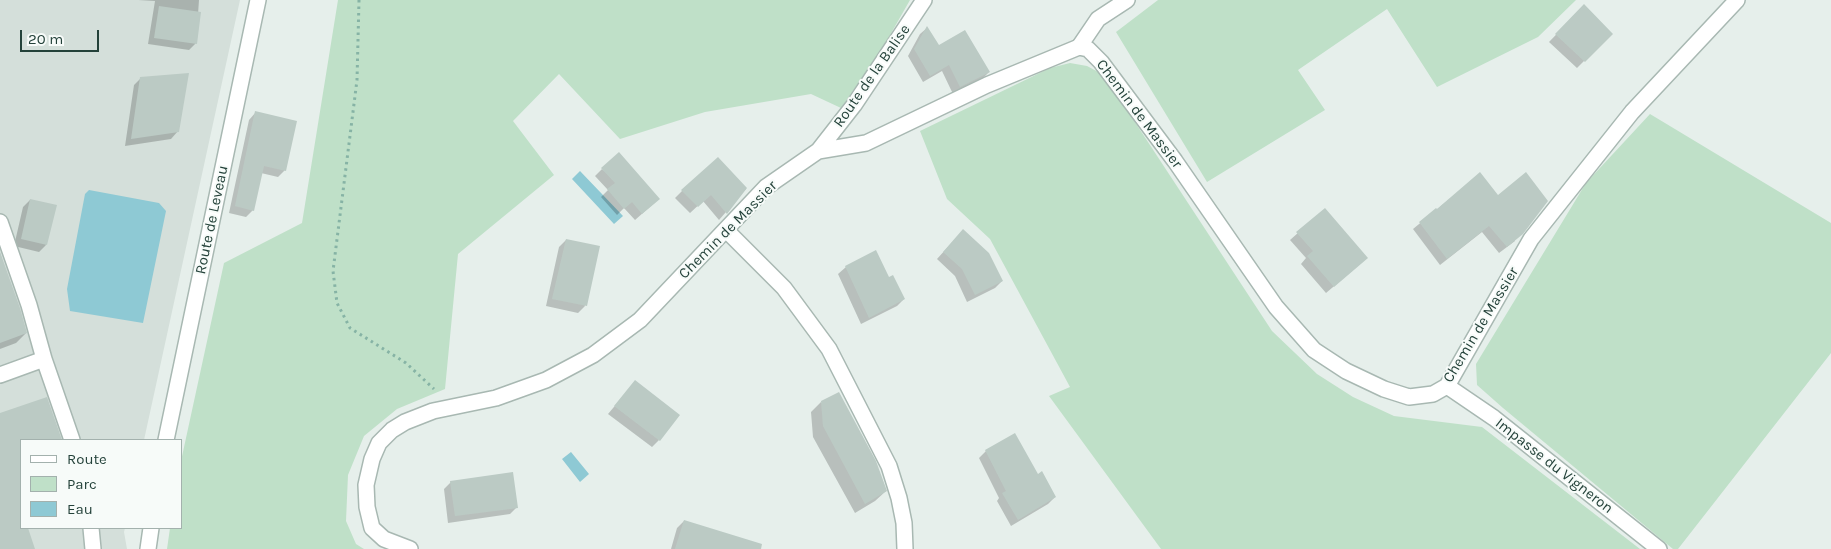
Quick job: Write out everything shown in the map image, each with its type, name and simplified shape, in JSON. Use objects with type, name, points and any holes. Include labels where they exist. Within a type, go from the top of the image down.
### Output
[{"type":"street","name":"Route de Leveau","points":[[166,439],[258,0]]},
{"type":"street","name":"Route de la Balise","points":[[818,151],[854,105],[924,0]]},
{"type":"street","points":[[1079,47],[1098,19],[1127,0]]},
{"type":"street","name":"Chemin de Massier","points":[[410,549],[384,539],[372,528],[367,507],[366,493],[372,459],[380,443],[392,430],[405,422],[433,411],[496,398],[546,380],[594,355],[640,320],[766,187],[818,151],[866,143],[988,85],[1079,47],[1088,49],[1101,62],[1175,161],[1276,307],[1314,350],[1346,371],[1384,389],[1410,396],[1433,394],[1447,386],[1531,239],[1632,112],[1737,0]]},
{"type":"street","points":[[0,222],[30,305],[44,359],[72,439]]},
{"type":"street","points":[[726,230],[784,288],[829,349],[889,466],[899,498],[904,524],[905,549]]},
{"type":"street","points":[[0,375],[44,359]]},
{"type":"street","name":"Impasse du Vigneron","points":[[1447,386],[1494,418],[1659,549]]},
{"type":"street","points":[[91,529],[93,549]]},
{"type":"street","points":[[148,549],[150,529]]},
{"type":"path","points":[[359,0],[357,80],[333,271],[338,303],[350,328],[406,363],[453,406]]},
{"type":"shaded area","points":[[0,0],[240,0],[144,439],[20,439],[20,529],[125,529],[127,549],[0,549]]},
{"type":"green space","points":[[338,0],[910,0],[882,49],[841,108],[811,94],[705,112],[620,139],[559,74],[513,121],[554,175],[458,254],[445,389],[397,409],[364,436],[348,475],[346,521],[356,544],[364,549],[167,549],[170,529],[182,529],[182,456],[224,263],[302,223]]},
{"type":"green space","points":[[1158,0],[1576,0],[1538,37],[1437,87],[1387,9],[1298,70],[1325,110],[1207,182],[1116,32]]},
{"type":"green space","points":[[1070,63],[1087,66],[1104,75],[1272,331],[1317,374],[1353,397],[1394,416],[1482,427],[1640,549],[1161,549],[1049,396],[1070,387],[990,239],[947,199],[920,131],[1050,68]]},
{"type":"green space","points":[[1650,114],[1831,223],[1831,353],[1678,549],[1673,549],[1477,385],[1476,364],[1586,183]]},
{"type":"water","points":[[580,171],[623,216],[614,224],[572,179]]},
{"type":"water","points":[[89,190],[159,203],[166,211],[143,323],[70,311],[67,289],[85,194]]},
{"type":"water","points":[[571,452],[589,474],[580,482],[562,459]]},
{"type":"building","points":[[1584,4],[1613,34],[1585,62],[1555,34]]},
{"type":"building","points":[[159,6],[201,12],[197,44],[154,38]]},
{"type":"building","points":[[927,26],[939,45],[965,30],[990,72],[960,87],[949,65],[930,76],[914,49]]},
{"type":"building","points":[[189,73],[179,132],[131,139],[140,77]]},
{"type":"building","points":[[255,111],[297,121],[286,171],[264,166],[254,211],[235,206]]},
{"type":"building","points":[[619,152],[660,199],[642,214],[632,202],[624,209],[607,189],[615,183],[601,168]]},
{"type":"building","points":[[718,157],[747,188],[727,214],[711,195],[698,207],[681,190]]},
{"type":"building","points":[[1480,172],[1498,195],[1526,172],[1548,201],[1523,234],[1507,247],[1489,226],[1447,259],[1419,222]]},
{"type":"building","points":[[30,199],[57,205],[47,245],[21,239]]},
{"type":"building","points":[[1325,208],[1368,258],[1334,287],[1307,256],[1313,251],[1296,232]]},
{"type":"building","points":[[963,229],[989,253],[1003,281],[975,295],[962,269],[943,252]]},
{"type":"building","points":[[566,239],[600,246],[587,306],[552,299]]},
{"type":"building","points":[[876,250],[889,277],[893,275],[905,299],[869,318],[845,266]]},
{"type":"building","points":[[0,252],[27,333],[0,343]]},
{"type":"building","points":[[635,380],[680,415],[660,441],[614,406]]},
{"type":"building","points":[[839,392],[876,461],[887,491],[865,504],[823,426],[821,401]]},
{"type":"building","points":[[47,397],[62,439],[20,439],[20,529],[28,529],[35,549],[0,549],[0,413]]},
{"type":"building","points":[[1015,433],[1038,474],[1042,471],[1056,497],[1018,520],[1002,493],[1006,491],[985,450]]},
{"type":"building","points":[[513,472],[518,508],[455,516],[450,481]]},
{"type":"building","points":[[684,520],[762,544],[761,549],[675,549]]}]
